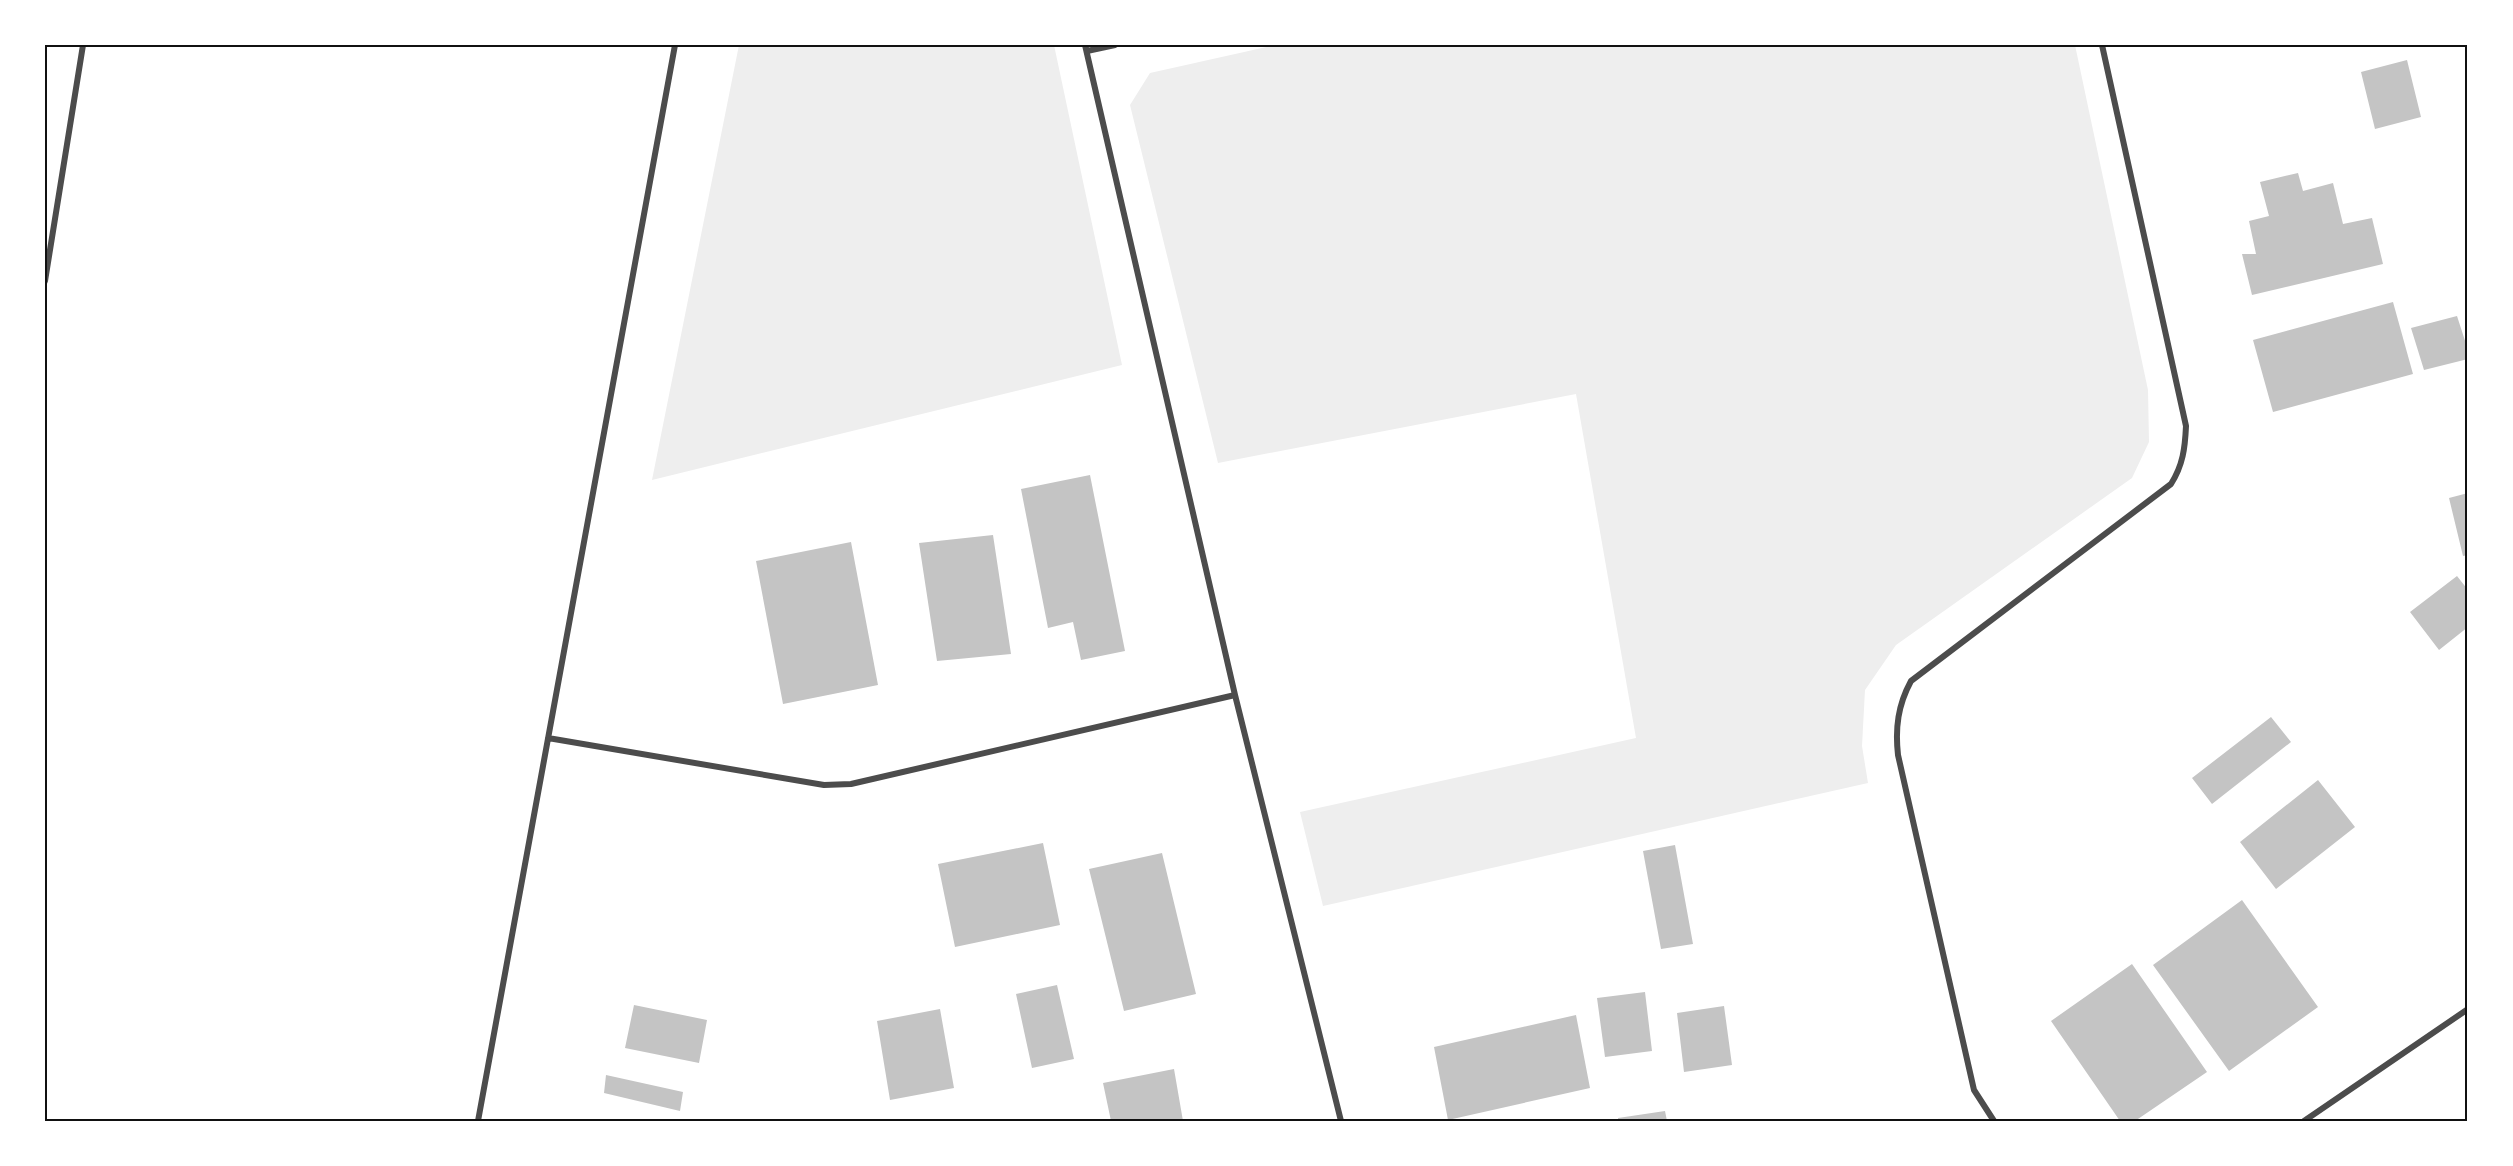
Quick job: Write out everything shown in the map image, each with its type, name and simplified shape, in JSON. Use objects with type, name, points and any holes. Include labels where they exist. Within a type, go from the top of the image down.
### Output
[{"type":"street","points":[[45,280],[83,45]]},
{"type":"street","points":[[478,1121],[675,45]]},
{"type":"street","points":[[1115,45],[1086,48],[1235,695],[1341,1121]]},
{"type":"street","points":[[1994,1121],[1974,1090],[1898,755],[1897,716],[1902,698],[1911,681],[2171,484],[2181,469],[2186,447],[2186,426],[2102,45]]},
{"type":"street","points":[[548,738],[824,785],[851,784],[1235,695]]},
{"type":"street","points":[[2304,1121],[2468,1009]]},
{"type":"shaded area","points":[[739,45],[1054,45],[1122,365],[652,480]]},
{"type":"shaded area","points":[[1275,45],[2075,45],[2148,390],[2149,442],[2132,478],[1896,645],[1865,690],[1862,746],[1868,783],[1323,906],[1300,812],[1636,738],[1576,394],[1218,463],[1130,105],[1150,73]]},
{"type":"building","points":[[2407,60],[2421,117],[2375,129],[2361,72]]},
{"type":"building","points":[[2298,173],[2303,191],[2333,183],[2343,224],[2372,218],[2383,264],[2252,295],[2242,254],[2256,254],[2249,221],[2269,216],[2260,182]]},
{"type":"building","points":[[2393,302],[2413,374],[2273,412],[2253,340]]},
{"type":"building","points":[[2457,316],[2468,350],[2468,359],[2424,370],[2411,328]]},
{"type":"building","points":[[1090,475],[1125,651],[1081,660],[1073,622],[1048,628],[1021,489]]},
{"type":"building","points":[[2468,493],[2468,555],[2463,556],[2449,498]]},
{"type":"building","points":[[993,535],[1011,654],[937,661],[919,543]]},
{"type":"building","points":[[851,542],[878,685],[783,704],[756,561]]},
{"type":"building","points":[[2457,576],[2468,590],[2468,627],[2439,650],[2410,612]]},
{"type":"building","points":[[2271,717],[2291,742],[2212,804],[2192,778]]},
{"type":"building","points":[[2318,780],[2355,827],[2276,889],[2240,842]]},
{"type":"building","points":[[1043,843],[1060,925],[955,947],[938,864]]},
{"type":"building","points":[[1675,845],[1693,944],[1661,949],[1643,851]]},
{"type":"building","points":[[1162,853],[1196,994],[1124,1011],[1089,869]]},
{"type":"building","points":[[2242,900],[2318,1007],[2229,1071],[2153,965]]},
{"type":"building","points":[[2132,964],[2207,1072],[2135,1121],[2120,1121],[2051,1021]]},
{"type":"building","points":[[1057,985],[1074,1059],[1032,1068],[1016,994]]},
{"type":"building","points":[[1645,992],[1652,1051],[1605,1057],[1597,998]]},
{"type":"building","points":[[634,1005],[707,1020],[699,1063],[625,1048]]},
{"type":"building","points":[[1724,1006],[1732,1065],[1684,1072],[1677,1013]]},
{"type":"building","points":[[940,1009],[954,1088],[890,1100],[877,1021]]},
{"type":"building","points":[[1576,1015],[1590,1088],[1448,1120],[1434,1047]]},
{"type":"building","points":[[1174,1069],[1183,1121],[1111,1121],[1103,1083]]},
{"type":"building","points":[[606,1075],[683,1092],[680,1111],[604,1093]]},
{"type":"building","points":[[1665,1111],[1667,1121],[1618,1121],[1618,1118]]}]
